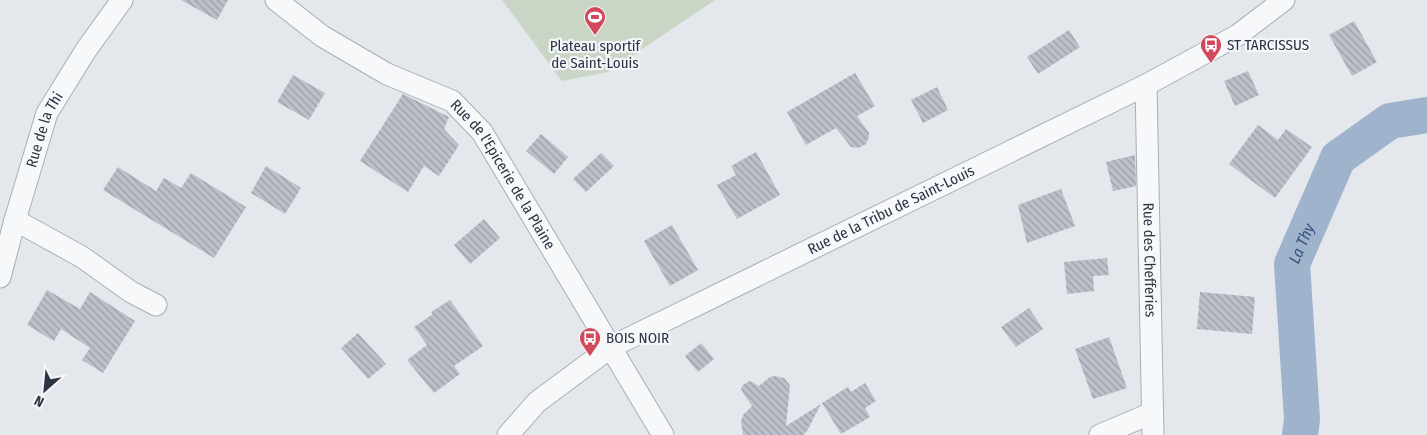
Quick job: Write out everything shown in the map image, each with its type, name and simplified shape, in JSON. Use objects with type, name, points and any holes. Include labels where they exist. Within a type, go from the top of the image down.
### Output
[{"type":"street","name":"Rue de la Thi","points":[[0,277],[47,113],[86,50],[122,0]]},
{"type":"street","name":"Rue de l'Epicerie de la Plaine","points":[[276,0],[322,36],[386,74],[452,101],[482,132],[611,348]]},
{"type":"street","name":"Rue de la Tribu de Saint-Louis","points":[[508,435],[537,402],[611,348],[1146,85],[1238,34],[1284,0]]},
{"type":"street","name":"Rue des Chefferies","points":[[1146,85],[1153,435]]},
{"type":"street","points":[[15,220],[82,257],[131,292],[156,305]]},
{"type":"street","points":[[611,348],[664,435]]},
{"type":"street","points":[[1100,435],[1152,413]]},
{"type":"green space","name":"Plateau sportif de Saint-Louis","points":[[502,0],[715,0],[608,72],[562,81]]},
{"type":"building","points":[[181,0],[228,0],[217,20]]},
{"type":"building","points":[[1354,21],[1377,62],[1352,76],[1329,35]]},
{"type":"building","points":[[1069,30],[1080,47],[1038,74],[1027,57]]},
{"type":"building","points":[[1248,71],[1259,95],[1235,106],[1224,81]]},
{"type":"building","points":[[855,73],[875,106],[857,116],[869,133],[866,144],[858,148],[851,147],[836,128],[806,145],[787,112]]},
{"type":"building","points":[[293,75],[325,93],[309,120],[277,102]]},
{"type":"building","points":[[937,87],[948,110],[923,123],[911,100]]},
{"type":"building","points":[[403,94],[449,117],[444,129],[459,145],[439,176],[424,166],[408,192],[360,161]]},
{"type":"building","points":[[1258,125],[1278,140],[1286,129],[1312,147],[1275,198],[1229,164]]},
{"type":"building","points":[[541,134],[568,157],[554,174],[526,151]]},
{"type":"building","points":[[756,152],[780,195],[737,219],[717,185],[736,175],[731,166]]},
{"type":"building","points":[[601,153],[614,166],[586,192],[573,179]]},
{"type":"building","points":[[1135,155],[1136,186],[1113,191],[1106,162]]},
{"type":"building","points":[[266,166],[301,188],[285,214],[251,193]]},
{"type":"building","points":[[118,167],[156,191],[164,178],[181,188],[191,173],[246,207],[214,258],[103,190]]},
{"type":"building","points":[[1061,189],[1075,226],[1027,243],[1018,205]]},
{"type":"building","points":[[484,219],[500,238],[470,264],[454,245]]},
{"type":"building","points":[[672,225],[698,270],[670,286],[644,241]]},
{"type":"building","points":[[1107,258],[1109,275],[1093,276],[1094,291],[1067,294],[1064,262]]},
{"type":"building","points":[[47,290],[80,309],[90,292],[135,321],[103,373],[82,360],[90,348],[61,329],[54,341],[27,325]]},
{"type":"building","points":[[1200,292],[1255,297],[1252,334],[1197,329]]},
{"type":"building","points":[[450,300],[483,346],[454,366],[460,374],[434,393],[407,360],[427,345],[414,327],[433,314],[431,312]]},
{"type":"building","points":[[1029,308],[1043,329],[1016,347],[1001,327]]},
{"type":"building","points":[[358,333],[386,364],[368,379],[341,348]]},
{"type":"building","points":[[1109,337],[1127,388],[1093,399],[1075,349]]},
{"type":"building","points":[[701,343],[714,359],[698,372],[685,356]]},
{"type":"building","points":[[770,377],[784,378],[790,385],[786,426],[821,404],[807,431],[803,435],[743,435],[741,421],[743,415],[752,406],[741,389],[743,385],[750,381],[759,386]]},
{"type":"building","points":[[865,383],[876,401],[865,408],[870,417],[841,434],[822,403],[848,387],[851,392]]},
{"type":"waterway","name":"La Thy","points":[[1300,435],[1302,419],[1292,264],[1338,158],[1390,121],[1427,115]]},
{"type":"place","name":"Plateau sportif de Saint-Louis","points":[[595,36]]},
{"type":"place","name":"ST TARCISSUS","points":[[1211,64]]},
{"type":"place","name":"BOIS NOIR","points":[[590,357]]}]
